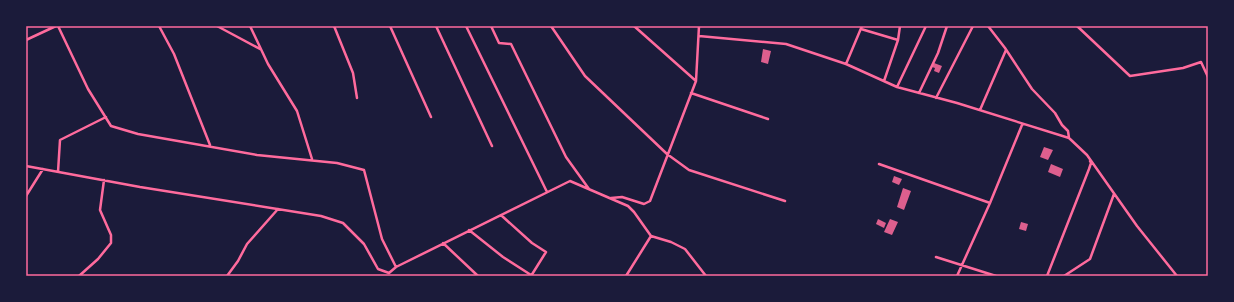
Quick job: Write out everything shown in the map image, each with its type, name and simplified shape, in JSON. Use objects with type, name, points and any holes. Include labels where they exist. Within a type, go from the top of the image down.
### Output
[{"type":"street","points":[[26,40],[57,26],[88,89],[111,126],[138,134],[257,154],[312,159],[337,163],[364,170],[382,239],[396,266]]},
{"type":"street","points":[[159,26],[174,54],[210,146]]},
{"type":"street","points":[[218,26],[261,49]]},
{"type":"street","points":[[250,26],[268,64],[297,111],[312,159]]},
{"type":"street","points":[[334,26],[353,73],[357,98]]},
{"type":"street","points":[[390,26],[431,117]]},
{"type":"street","points":[[436,26],[492,146]]},
{"type":"street","points":[[466,26],[547,192]]},
{"type":"street","points":[[492,26],[499,43],[511,44],[566,157],[589,190]]},
{"type":"street","points":[[551,26],[585,76],[667,154],[689,170],[785,201]]},
{"type":"street","points":[[634,26],[696,81]]},
{"type":"street","points":[[611,198],[622,197],[644,204],[647,204],[650,201],[696,81],[699,36],[698,26]]},
{"type":"street","points":[[884,81],[898,40],[900,26]]},
{"type":"street","points":[[898,87],[926,26]]},
{"type":"street","points":[[919,93],[938,53],[947,26]]},
{"type":"street","points":[[936,98],[973,26]]},
{"type":"street","points":[[988,26],[1005,48],[1032,89],[1050,106],[1062,125],[1068,131],[1069,138]]},
{"type":"street","points":[[1077,26],[1130,76],[1183,68],[1202,62],[1208,77]]},
{"type":"street","points":[[846,64],[862,27],[898,40]]},
{"type":"street","points":[[699,36],[786,44],[846,64],[898,87],[980,110],[1022,125],[1069,138],[1087,155],[1114,194],[1177,276]]},
{"type":"street","points":[[980,110],[1006,52],[1005,48]]},
{"type":"street","points":[[691,94],[768,119]]},
{"type":"street","points":[[58,172],[60,140],[106,117]]},
{"type":"street","points":[[957,276],[990,203],[1022,125]]},
{"type":"street","points":[[1047,276],[1091,163],[1087,155]]},
{"type":"street","points":[[879,164],[990,203]]},
{"type":"street","points":[[26,166],[140,188],[321,216],[343,223],[364,244],[378,269],[389,273],[396,266],[469,230],[502,216],[570,181],[628,206],[651,236],[671,242],[685,249],[706,276]]},
{"type":"street","points":[[26,196],[43,169]]},
{"type":"street","points":[[79,276],[98,259],[111,243],[111,235],[100,210],[104,180]]},
{"type":"street","points":[[1064,276],[1090,259],[1114,194]]},
{"type":"street","points":[[227,276],[238,261],[247,244],[278,209]]},
{"type":"street","points":[[469,230],[503,257],[531,276],[546,252],[532,243],[502,216]]},
{"type":"street","points":[[626,276],[651,236]]},
{"type":"street","points":[[443,243],[478,276]]},
{"type":"street","points":[[936,257],[944,261],[996,276]]},
{"type":"building","points":[[763,49],[771,51],[768,64],[761,62]]},
{"type":"building","points":[[934,63],[942,66],[939,73],[934,71],[935,68],[932,67]]},
{"type":"building","points":[[1044,147],[1053,150],[1048,160],[1040,157]]},
{"type":"building","points":[[1051,164],[1063,169],[1060,177],[1048,172]]},
{"type":"building","points":[[894,176],[902,179],[899,185],[892,182]]},
{"type":"building","points":[[903,188],[911,191],[904,210],[897,207]]},
{"type":"building","points":[[878,219],[886,223],[884,228],[876,224]]},
{"type":"building","points":[[890,219],[898,222],[892,235],[884,232]]},
{"type":"building","points":[[1021,222],[1028,224],[1026,231],[1019,229]]}]
